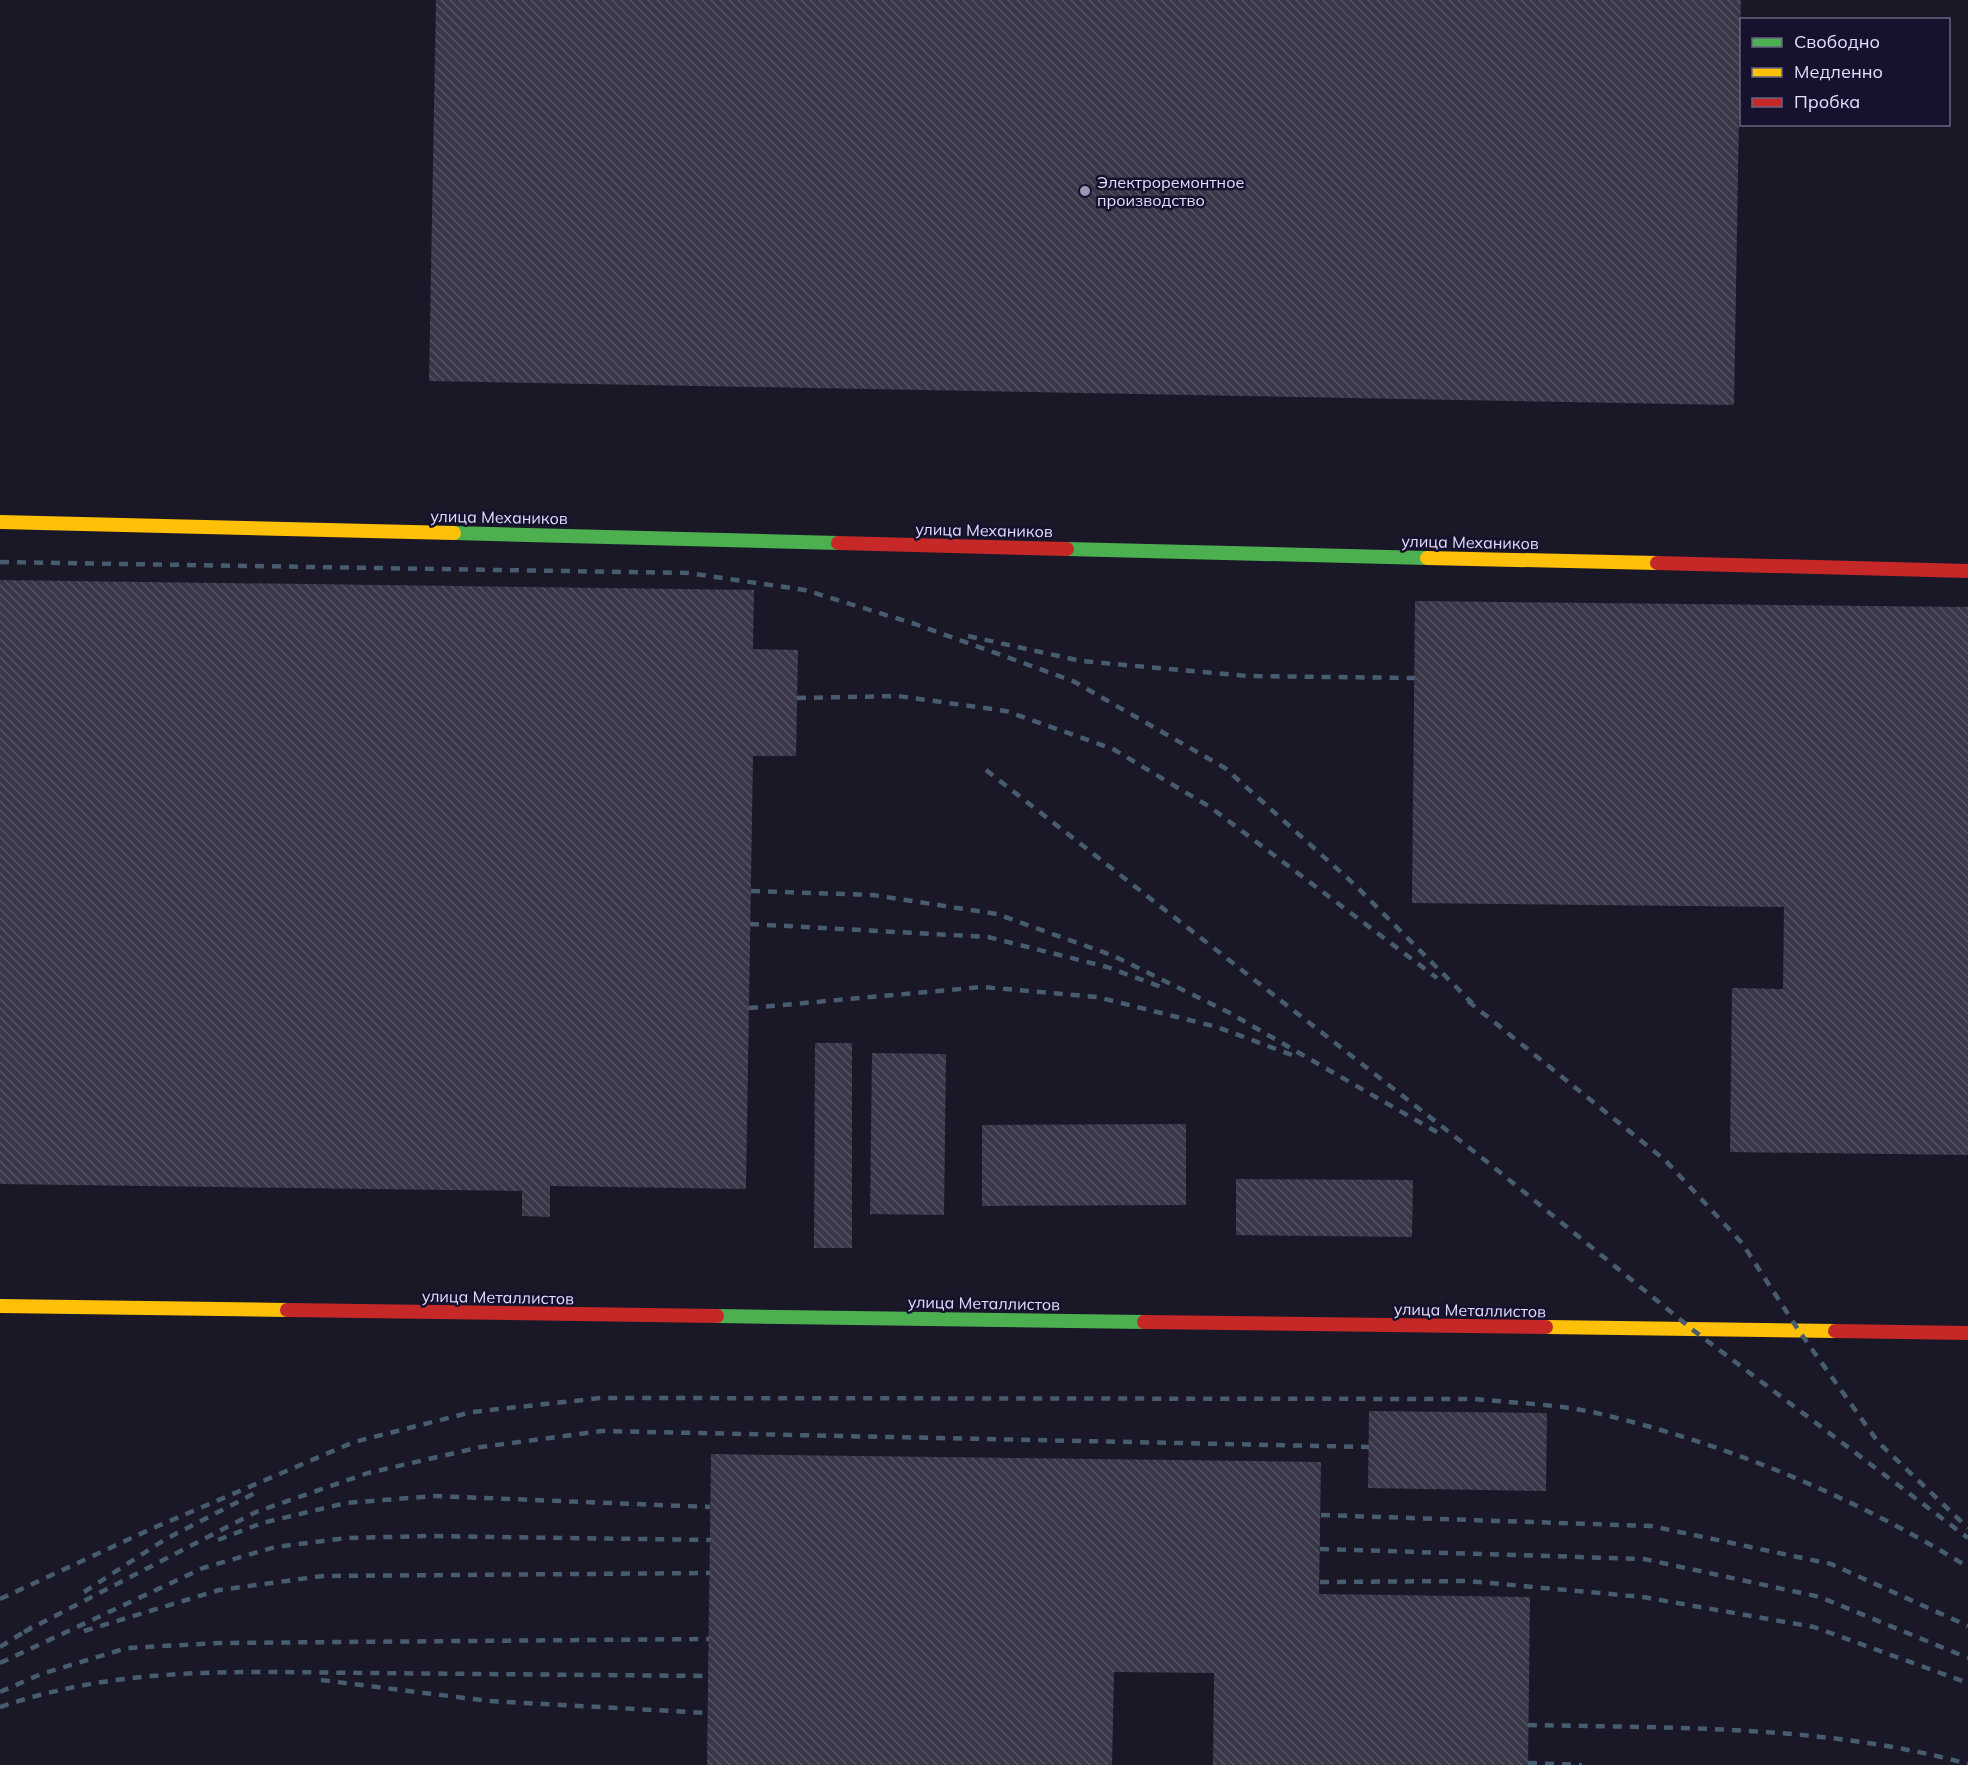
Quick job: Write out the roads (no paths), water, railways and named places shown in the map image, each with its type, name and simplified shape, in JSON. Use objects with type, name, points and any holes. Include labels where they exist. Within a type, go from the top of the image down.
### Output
[{"type":"street","name":"улица Механиков","points":[[0,522],[1968,571]]},
{"type":"street","name":"улица Металлистов","points":[[0,1306],[1968,1333]]},
{"type":"railway","points":[[0,562],[688,573],[805,590],[915,624],[1073,681],[1225,768],[1354,884],[1475,1006]]},
{"type":"railway","points":[[968,636],[1081,661],[1247,676],[1415,678]]},
{"type":"railway","points":[[797,698],[898,696],[1006,711],[1113,749],[1210,807],[1437,978]]},
{"type":"railway","points":[[986,770],[1486,1161],[1693,1330],[1968,1538]]},
{"type":"railway","points":[[751,891],[873,895],[997,914],[1114,956],[1228,1012],[1440,1134]]},
{"type":"railway","points":[[750,924],[988,937],[1107,967],[1164,988]]},
{"type":"railway","points":[[749,1008],[982,987],[1097,997],[1217,1027],[1292,1055]]},
{"type":"railway","points":[[1468,1001],[1665,1160],[1742,1243],[1799,1331],[1878,1442],[1968,1528]]},
{"type":"railway","points":[[0,1599],[151,1529],[354,1442],[472,1412],[601,1398],[1475,1399],[1563,1407],[1641,1424],[1786,1474],[1879,1517],[1968,1567]]},
{"type":"railway","points":[[24,1632],[256,1512],[368,1473],[481,1447],[602,1431],[1369,1447]]},
{"type":"railway","points":[[84,1592],[164,1540],[255,1493]]},
{"type":"railway","points":[[218,1540],[262,1523],[346,1503],[434,1496],[710,1507]]},
{"type":"railway","points":[[1321,1515],[1651,1526],[1831,1564],[1968,1626]]},
{"type":"railway","points":[[0,1663],[203,1568],[275,1547],[347,1538],[428,1536],[710,1540]]},
{"type":"railway","points":[[1320,1549],[1644,1559],[1820,1597],[1968,1658]]},
{"type":"railway","points":[[84,1631],[219,1590],[323,1576],[710,1573]]},
{"type":"railway","points":[[1320,1582],[1468,1581],[1643,1597],[1814,1627],[1968,1683]]},
{"type":"railway","points":[[0,1647],[32,1627]]},
{"type":"railway","points":[[0,1692],[41,1674],[127,1648],[220,1643],[709,1639]]},
{"type":"railway","points":[[0,1707],[46,1693],[91,1684],[182,1674],[274,1672],[708,1676]]},
{"type":"railway","points":[[321,1680],[489,1701],[708,1713]]},
{"type":"railway","points":[[1528,1725],[1694,1728],[1805,1735],[1915,1751],[1968,1764]]},
{"type":"railway","points":[[1528,1763],[1582,1765]]},
{"type":"place","name":"Электроремонтное производство","points":[[1085,191]]}]
